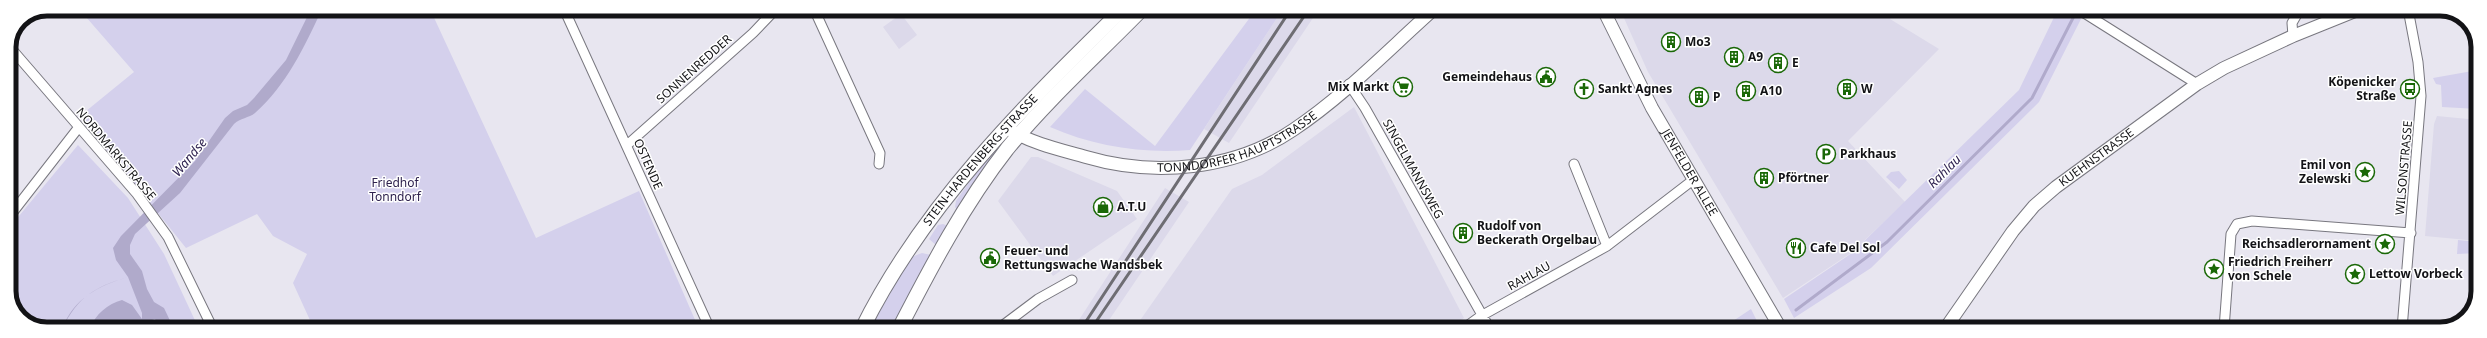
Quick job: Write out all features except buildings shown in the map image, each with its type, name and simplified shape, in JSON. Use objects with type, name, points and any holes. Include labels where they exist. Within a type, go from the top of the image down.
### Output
[{"type":"main road","name":"STEIN-HARDENBERG-STRASSE","points":[[866,322],[903,257],[944,200],[1006,127],[1116,16]]},
{"type":"main road","name":"STEIN-HARDENBERG-STRASSE","points":[[903,322],[927,274],[958,220],[1020,135],[1135,16]]},
{"type":"main road","name":"TONNDORFER HAUPTSTRASSE","points":[[1006,127],[1020,135],[1061,150],[1115,165],[1149,168],[1191,166],[1240,155],[1275,141],[1316,113],[1426,16]]},
{"type":"main road","name":"JENFELDER ALLEE","points":[[1605,16],[1652,108],[1777,322]]},
{"type":"main road","name":"KUEHNSTRASSE","points":[[1950,322],[2013,231],[2034,206],[2056,187],[2197,84],[2224,68],[2292,36],[2342,16]]},
{"type":"street","name":"OSTENDE","points":[[567,16],[707,322]]},
{"type":"street","name":"SONNENREDDER","points":[[627,145],[753,33],[769,16]]},
{"type":"street","points":[[817,16],[880,153],[879,164]]},
{"type":"street","points":[[2089,16],[2197,84]]},
{"type":"street","points":[[2292,36],[2292,22],[2296,16]]},
{"type":"street","name":"WILSONSTRASSE","points":[[2403,322],[2421,96],[2418,62],[2409,16]]},
{"type":"street","name":"NORDMARKSTRASSE","points":[[16,54],[137,194],[168,237],[210,322]]},
{"type":"street","name":"SINGELMANNSWEG","points":[[1349,84],[1365,108],[1485,322]]},
{"type":"street","points":[[16,208],[79,127]]},
{"type":"street","points":[[1574,164],[1607,246]]},
{"type":"street","name":"RAHLAU","points":[[1473,322],[1607,246],[1694,180]]},
{"type":"street","points":[[2224,322],[2231,234],[2237,224],[2252,221],[2410,233]]},
{"type":"street","points":[[1007,322],[1038,299],[1072,280]]},
{"type":"shaded area","points":[[308,16],[319,16],[302,51],[276,91],[255,113],[239,120],[234,124],[180,193],[135,234],[130,245],[130,254],[142,271],[147,289],[154,302],[164,308],[171,322],[157,322],[155,319],[152,320],[152,322],[93,322],[103,310],[122,300],[132,305],[142,319],[142,313],[128,277],[116,260],[113,248],[121,236],[195,161],[225,118],[233,111],[247,105],[286,60]]},
{"type":"shaded area","points":[[898,16],[903,16],[917,35],[899,49],[883,27]]},
{"type":"shaded area","points":[[1278,16],[1314,16],[1229,143],[1204,129]]},
{"type":"shaded area","points":[[1623,16],[1891,16],[1890,19],[1939,49],[1848,141],[1905,202],[1851,253],[1783,298],[1648,72]]},
{"type":"shaded area","points":[[1354,107],[1464,318],[1458,322],[1139,322],[1232,189],[1262,175]]},
{"type":"shaded area","points":[[2437,116],[2471,119],[2471,240],[2425,236],[2434,124]]},
{"type":"shaded area","points":[[1031,157],[1038,157],[1117,191],[1137,219],[1053,276],[998,201]]},
{"type":"shaded area","points":[[1165,188],[1189,202],[1108,322],[1078,322]]},
{"type":"shaded area","points":[[128,277],[97,289],[88,295],[96,289]]},
{"type":"shaded area","points":[[88,295],[74,309],[65,322],[73,309]]},
{"type":"green space","name":"Friedhof Tonndorf","points":[[85,16],[433,16],[536,238],[639,191],[696,322],[311,322],[293,283],[307,254],[273,236],[257,214],[186,248],[80,116],[134,72]]},
{"type":"green space","points":[[1251,16],[1278,16],[1190,150],[1154,151],[1118,147],[1101,144],[1066,134],[1050,127],[1085,89],[1155,146]]},
{"type":"green space","points":[[2055,16],[2076,16],[2081,19],[2039,102],[1871,268],[1794,318],[1784,299],[1852,253],[2019,90]]},
{"type":"green space","points":[[2471,71],[2471,109],[2442,107],[2441,85],[2436,84],[2433,78]]},
{"type":"green space","points":[[1004,139],[1006,141],[958,211],[955,207],[956,201],[989,154]]},
{"type":"green space","points":[[78,145],[128,198],[164,254],[196,322],[43,322],[33,319],[21,308],[17,299],[16,220]]},
{"type":"green space","points":[[1899,171],[1907,180],[1899,189],[1886,177],[1891,172]]},
{"type":"green space","points":[[943,224],[948,226],[936,245],[929,239],[938,225]]},
{"type":"green space","points":[[2458,240],[2471,241],[2471,253],[2457,254]]},
{"type":"green space","points":[[922,253],[931,255],[898,322],[874,322],[909,258]]},
{"type":"green space","points":[[1751,309],[1758,322],[1732,322]]},
{"type":"waterway","name":"Rahlau","points":[[1796,310],[1887,242],[2032,98],[2073,18]]},
{"type":"railway","points":[[1086,322],[1286,16]]},
{"type":"railway","points":[[1096,322],[1304,16]]},
{"type":"place","name":"Mo3","points":[[1671,42]]},
{"type":"place","name":"A9","points":[[1734,57]]},
{"type":"place","name":"E","points":[[1778,63]]},
{"type":"place","name":"Gemeindehaus","points":[[1546,77]]},
{"type":"place","name":"Mix Markt","points":[[1403,87]]},
{"type":"place","name":"Sankt Agnes","points":[[1584,89]]},
{"type":"place","name":"W","points":[[1847,89]]},
{"type":"place","name":"Köpenicker Straße","points":[[2410,89]]},
{"type":"place","name":"A10","points":[[1746,91]]},
{"type":"place","name":"P","points":[[1699,97]]},
{"type":"place","name":"Parkhaus","points":[[1826,154]]},
{"type":"place","name":"Emil von Zelewski","points":[[2365,172]]},
{"type":"place","name":"Pförtner","points":[[1764,178]]},
{"type":"place","name":"A.T.U","points":[[1103,207]]},
{"type":"place","name":"Rudolf von Beckerath Orgelbau","points":[[1463,233]]},
{"type":"place","name":"Reichsadlerornament","points":[[2385,244]]},
{"type":"place","name":"Cafe Del Sol","points":[[1796,248]]},
{"type":"place","name":"Feuer- und Rettungswache Wandsbek","points":[[990,258]]},
{"type":"place","name":"Friedrich Freiherr von Schele","points":[[2214,269]]},
{"type":"place","name":"Lettow Vorbeck","points":[[2355,274]]},
{"type":"water label","name":"Wandse","points":[[189,157]]}]
